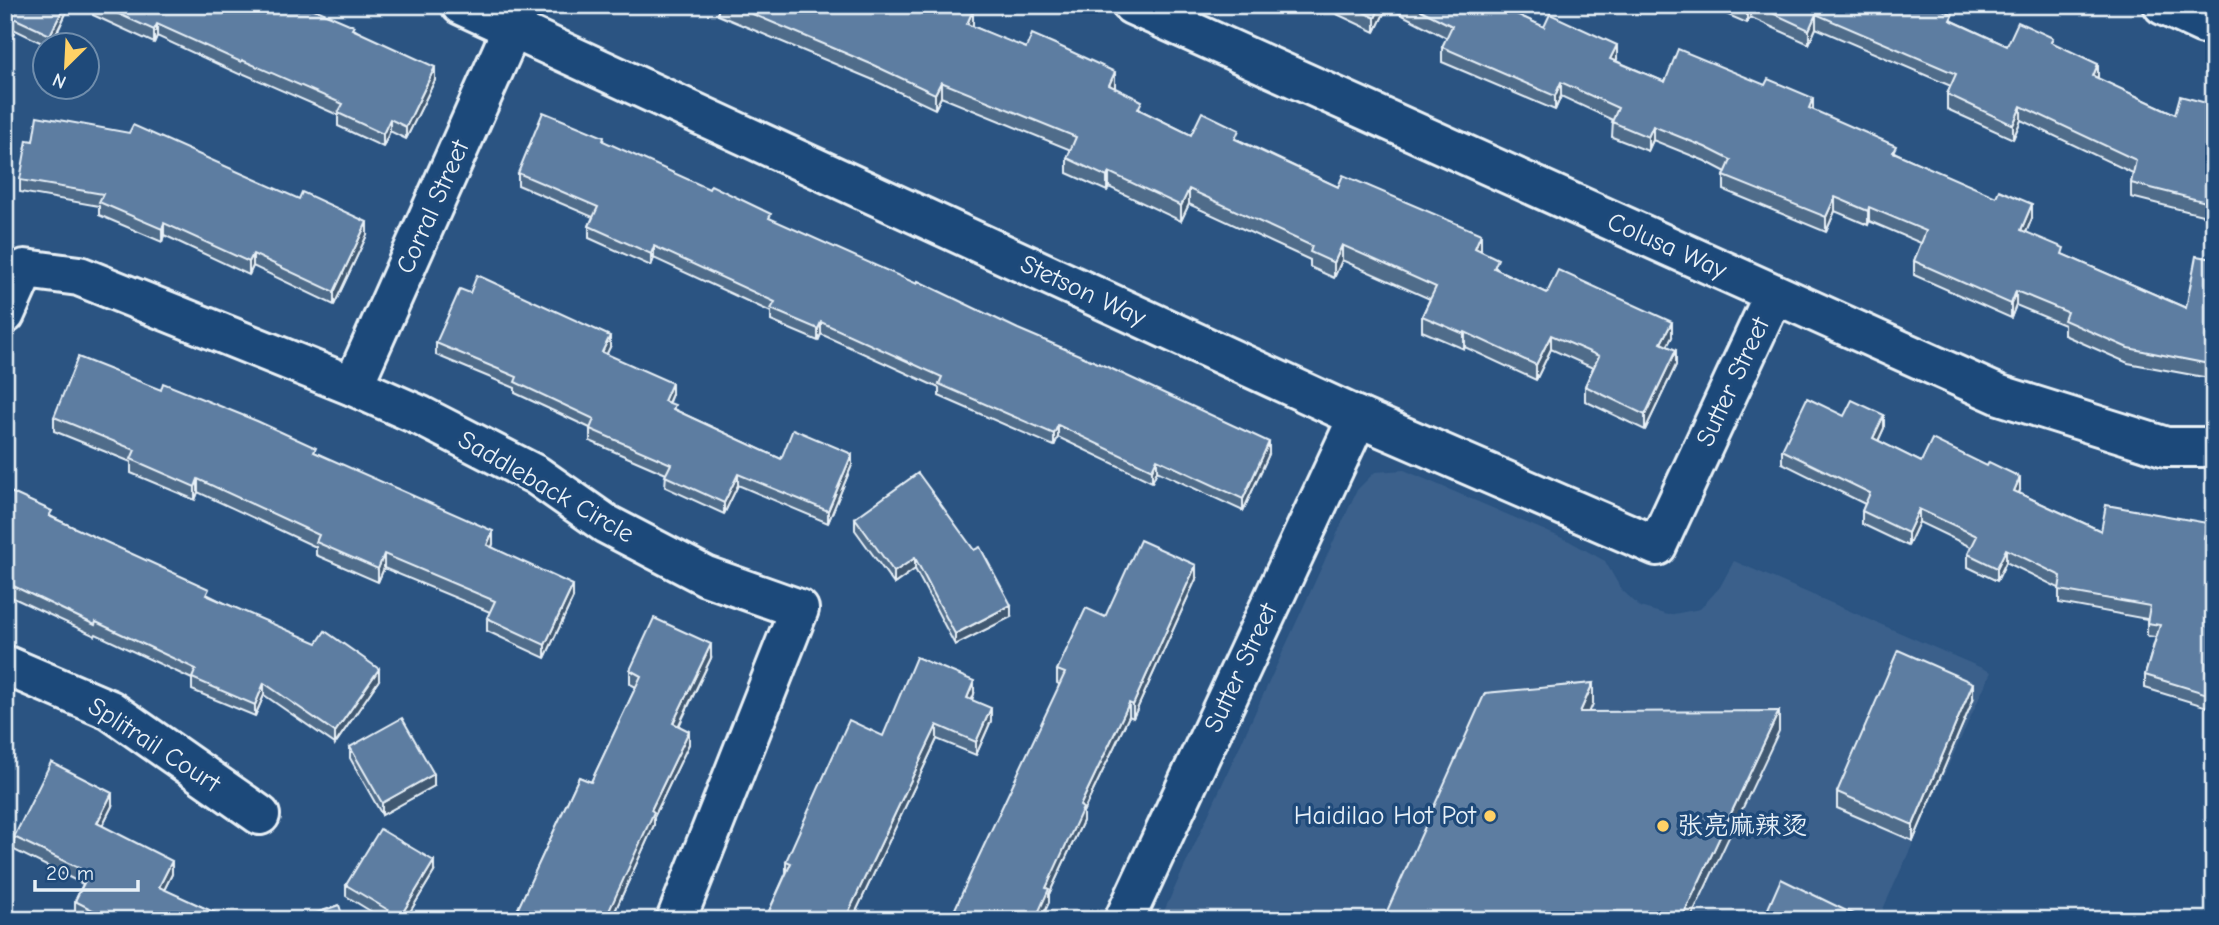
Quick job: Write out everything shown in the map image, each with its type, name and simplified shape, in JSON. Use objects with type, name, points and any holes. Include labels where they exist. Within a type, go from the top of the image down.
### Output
[{"type":"street","name":"Stetson Way","points":[[461,5],[1358,417],[1657,546]]},
{"type":"street","name":"Colusa Way","points":[[1132,5],[2000,395],[2165,447],[2214,447]]},
{"type":"street","points":[[2162,5],[2204,24],[2214,23]]},
{"type":"street","name":"Corral Street","points":[[353,386],[512,29]]},
{"type":"street","name":"Saddleback Circle","points":[[5,314],[25,269],[79,276],[421,416],[536,475],[606,524],[706,576],[799,609],[676,920]]},
{"type":"street","name":"Sutter Street","points":[[1657,546],[1774,294]]},
{"type":"street","name":"Sutter Street","points":[[1124,920],[1358,417]]},
{"type":"street","name":"Splitrail Court","points":[[5,665],[110,710],[260,815]]},
{"type":"shaded area","points":[[1404,470],[1569,541],[1605,561],[1621,589],[1640,607],[1668,615],[1700,609],[1720,587],[1734,561],[1991,672],[1878,920],[1160,920],[1357,490],[1375,472]]},
{"type":"building","points":[[5,5],[65,5],[52,32],[44,32],[5,14]]},
{"type":"building","points":[[99,5],[305,5],[354,26],[352,29],[435,67],[406,127],[390,119],[383,134],[338,113],[343,104],[157,24],[154,30]]},
{"type":"building","points":[[731,5],[962,5],[973,10],[967,24],[1026,48],[1032,34],[1115,72],[1109,85],[1142,101],[1138,109],[1191,135],[1202,112],[1239,130],[1235,139],[1338,187],[1343,175],[1481,234],[1475,248],[1498,259],[1494,268],[1547,293],[1558,270],[1672,322],[1661,343],[1676,350],[1645,415],[1585,386],[1599,356],[1551,335],[1536,365],[1465,332],[1464,334],[1422,316],[1436,287],[1342,245],[1334,263],[1310,252],[1312,246],[1189,189],[1181,206],[1109,172],[1107,177],[1067,158],[1076,137],[941,82],[935,94]]},
{"type":"building","points":[[1349,5],[1381,5],[1375,18]]},
{"type":"building","points":[[1411,5],[1497,5],[1544,27],[1550,14],[1617,45],[1610,59],[1665,82],[1678,49],[1765,85],[1768,79],[1813,98],[1809,108],[1896,146],[1893,152],[1996,197],[1999,190],[2032,204],[2021,230],[2064,248],[2062,254],[2186,308],[2196,256],[2214,259],[2214,349],[2212,348],[2209,364],[2128,348],[2064,320],[2067,312],[2016,291],[2011,304],[1914,261],[1926,231],[1869,207],[1868,211],[1835,197],[1826,217],[1724,176],[1731,160],[1705,147],[1653,126],[1648,137],[1612,122],[1618,108],[1561,82],[1555,96],[1442,47],[1452,26]]},
{"type":"building","points":[[1755,5],[1931,5],[1953,14],[1950,20],[2007,46],[2018,22],[2053,38],[2051,42],[2098,64],[2093,76],[2175,114],[2180,96],[2214,105],[2214,204],[2131,183],[2136,160],[2021,106],[2013,125],[1947,94],[1956,74],[1816,14],[1809,30]]},
{"type":"building","points":[[543,112],[604,137],[603,141],[709,189],[711,185],[771,214],[769,218],[917,284],[918,281],[1269,442],[1243,499],[1157,459],[1152,470],[1058,425],[1054,434],[939,384],[942,377],[821,322],[818,329],[771,309],[775,302],[654,246],[651,254],[589,226],[598,207],[518,173]]},
{"type":"building","points":[[37,116],[129,133],[133,125],[299,199],[302,192],[367,222],[334,292],[253,254],[249,262],[164,223],[162,229],[99,202],[103,194],[20,180],[27,140],[33,141]]},
{"type":"building","points":[[477,275],[610,336],[602,352],[672,383],[664,401],[675,405],[673,409],[781,459],[793,429],[852,454],[828,511],[738,474],[724,503],[665,476],[671,464],[590,429],[594,419],[515,382],[517,377],[436,343],[460,289],[470,293]]},
{"type":"building","points":[[78,357],[161,390],[163,383],[257,421],[316,448],[314,452],[493,531],[487,545],[573,585],[545,645],[487,618],[495,601],[384,554],[378,569],[316,542],[319,535],[198,479],[195,487],[131,459],[135,450],[54,417]]},
{"type":"building","points":[[1807,398],[1844,416],[1852,400],[1884,415],[1873,438],[1921,462],[1932,439],[1987,466],[1989,462],[2020,477],[2014,491],[2101,531],[2106,505],[2207,523],[2204,538],[2214,540],[2214,696],[2145,675],[2160,625],[2147,623],[2150,606],[2059,590],[2061,576],[2006,549],[1997,568],[1968,554],[1977,536],[1919,509],[1908,533],[1862,511],[1870,493],[1782,450]]},
{"type":"building","points":[[918,473],[974,550],[980,547],[1011,605],[955,634],[915,558],[894,572],[855,518]]},
{"type":"building","points":[[6,490],[52,511],[49,516],[209,589],[206,595],[317,643],[325,631],[379,669],[335,732],[264,683],[255,705],[192,678],[196,669],[5,582]]},
{"type":"building","points":[[1140,540],[1196,565],[1133,705],[1129,703],[1080,806],[1083,808],[1046,888],[1049,889],[1035,920],[950,920],[1065,673],[1057,670],[1086,608],[1105,617]]},
{"type":"building","points":[[654,618],[711,644],[673,723],[689,731],[651,810],[654,812],[605,920],[513,919],[579,777],[591,782],[641,676],[630,670]]},
{"type":"building","points":[[1898,650],[1973,683],[1913,825],[1837,792]]},
{"type":"building","points":[[916,657],[974,681],[967,698],[991,708],[976,742],[937,725],[848,913],[852,915],[849,920],[765,920],[791,863],[786,861],[849,720],[883,736]]},
{"type":"building","points":[[1593,683],[1580,712],[1779,711],[1681,920],[1383,920],[1485,693]]},
{"type":"building","points":[[402,718],[434,774],[382,803],[350,747]]},
{"type":"building","points":[[51,762],[112,793],[97,823],[172,861],[159,887],[231,920],[112,920],[75,901],[89,873],[14,837]]},
{"type":"building","points":[[380,829],[434,861],[400,917],[346,885]]},
{"type":"building","points":[[1781,879],[1855,915],[1853,920],[1763,920]]},
{"type":"building","points":[[339,905],[344,920],[296,920]]},
{"type":"place","name":"Haidilao Hot Pot","points":[[1490,816]]},
{"type":"place","name":"张亮麻辣烫","points":[[1663,826]]}]
